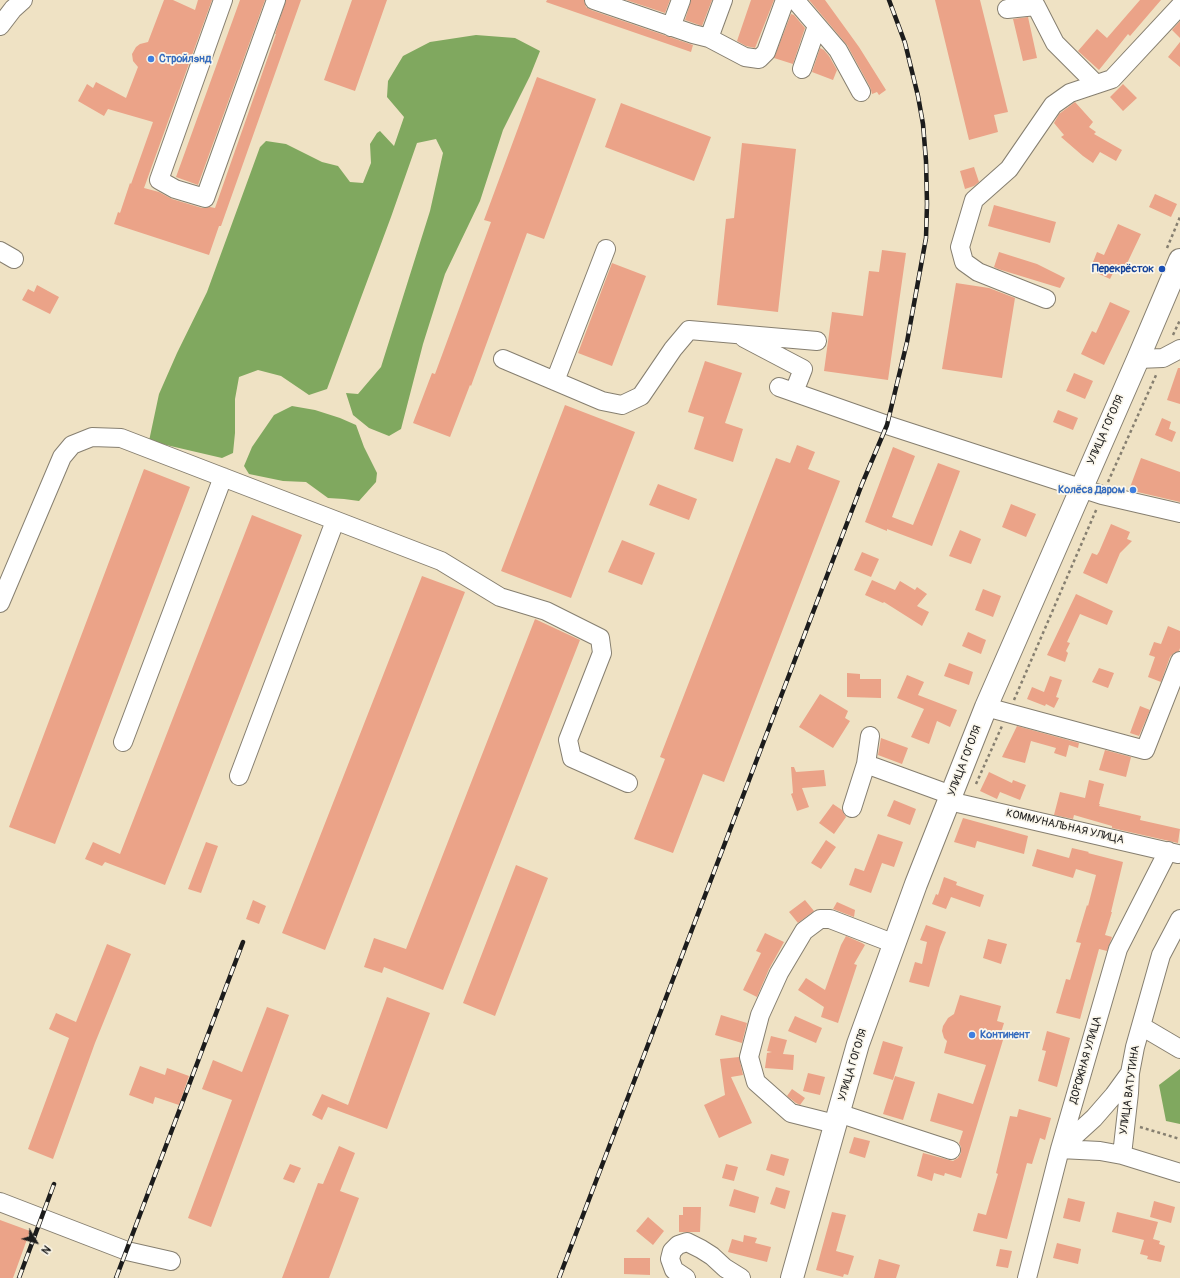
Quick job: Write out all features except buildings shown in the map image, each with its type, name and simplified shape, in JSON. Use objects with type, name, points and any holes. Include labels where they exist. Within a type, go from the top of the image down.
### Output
[{"type":"main road","name":"УЛИЦА ГОГОЛЯ","points":[[792,1278],[858,1044],[895,944],[986,707],[1138,359],[1173,256]]},
{"type":"street","points":[[0,26],[13,9],[23,0]]},
{"type":"street","points":[[223,0],[159,180],[175,189],[205,198],[276,0]]},
{"type":"street","points":[[671,26],[681,0]]},
{"type":"street","points":[[709,38],[723,0]]},
{"type":"street","points":[[598,1],[638,7],[671,26],[709,38],[745,57],[759,59],[766,52],[785,0]]},
{"type":"street","points":[[795,0],[838,50],[861,92]]},
{"type":"street","points":[[1007,8],[1036,6],[1055,43],[1096,84]]},
{"type":"street","points":[[1046,299],[978,272],[964,262],[960,247],[974,200],[1009,169],[1053,105],[1070,93],[1112,79],[1180,6]]},
{"type":"street","points":[[802,68],[817,26]]},
{"type":"street","points":[[555,381],[606,250]]},
{"type":"street","points":[[503,359],[602,401],[622,405],[642,396],[672,348],[689,330],[817,341]]},
{"type":"street","points":[[738,334],[803,369],[786,389],[887,425],[1102,495],[1180,513]]},
{"type":"street","points":[[1138,359],[1163,358],[1180,349]]},
{"type":"street","points":[[0,603],[62,456],[72,445],[92,436],[121,438],[441,561],[500,597],[546,611],[600,638],[602,653],[568,740],[572,758],[628,783]]},
{"type":"street","points":[[123,742],[223,477]]},
{"type":"street","points":[[239,776],[335,521]]},
{"type":"street","points":[[986,707],[1145,750],[1180,661]]},
{"type":"street","points":[[852,808],[866,764],[870,736]]},
{"type":"street","name":"КОММУНАЛЬНАЯ УЛИЦА","points":[[866,764],[950,798],[1174,853]]},
{"type":"street","name":"ДОРОЖНАЯ УЛИЦА","points":[[1027,1278],[1060,1149],[1118,949],[1174,853]]},
{"type":"street","points":[[895,944],[830,919],[820,919],[804,931],[780,973],[760,1015],[749,1057],[756,1082],[791,1113],[837,1119],[951,1150]]},
{"type":"street","name":"УЛИЦА ВАТУТИНА","points":[[1122,1155],[1130,1073],[1135,1047],[1161,955],[1180,919]]},
{"type":"street","points":[[1141,1026],[1180,1049]]},
{"type":"street","points":[[1060,1149],[1094,1118],[1114,1095],[1130,1073]]},
{"type":"street","points":[[1060,1149],[1100,1151],[1122,1155],[1180,1173]]},
{"type":"street","points":[[0,1202],[127,1251],[171,1261]]},
{"type":"street","points":[[686,1278],[674,1270],[670,1259],[672,1251],[678,1245],[687,1242],[712,1256],[739,1278]]},
{"type":"path","points":[[1173,256],[1180,217]]},
{"type":"path","points":[[1125,1122],[1180,1139]]},
{"type":"green space","points":[[476,35],[515,38],[540,51],[530,76],[503,130],[480,201],[445,274],[423,344],[401,429],[389,436],[369,428],[353,415],[346,393],[358,394],[381,367],[430,211],[443,153],[436,139],[417,143],[327,389],[309,395],[281,376],[258,370],[239,377],[235,399],[235,433],[233,453],[222,458],[149,441],[159,394],[207,292],[260,147],[266,141],[286,144],[322,162],[338,166],[350,182],[363,183],[371,163],[370,144],[380,131],[394,146],[404,117],[387,97],[388,81],[403,56],[430,42]]},
{"type":"green space","points":[[292,406],[315,410],[356,425],[364,447],[377,473],[376,482],[359,501],[328,498],[306,482],[283,481],[249,474],[244,466],[252,447],[274,415]]},
{"type":"green space","points":[[1180,1069],[1180,1124],[1166,1121],[1159,1085]]},
{"type":"railway","points":[[559,1278],[862,484],[887,425],[907,342],[926,238],[927,204],[923,124],[918,96],[905,43],[889,0]]},
{"type":"railway","points":[[116,1278],[243,942]]},
{"type":"railway","points":[[19,1278],[54,1184]]},
{"type":"place","name":"Стройлэнд","points":[[151,59]]},
{"type":"place","name":"Перекрёсток","points":[[1162,269]]},
{"type":"place","name":"Колёса Даром","points":[[1133,490]]},
{"type":"place","name":"Континент","points":[[972,1035]]}]
